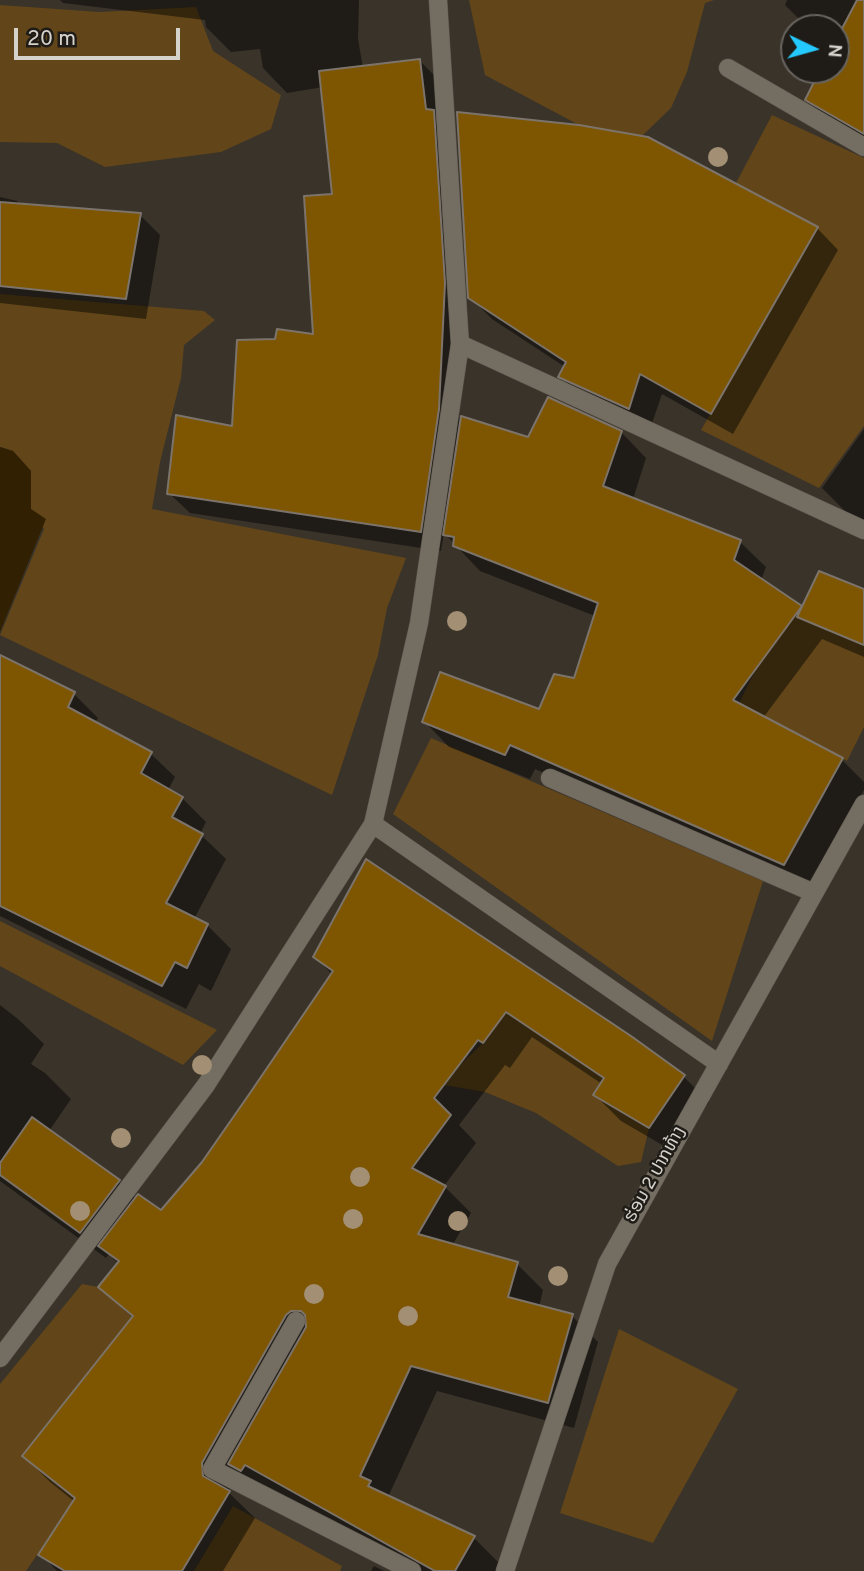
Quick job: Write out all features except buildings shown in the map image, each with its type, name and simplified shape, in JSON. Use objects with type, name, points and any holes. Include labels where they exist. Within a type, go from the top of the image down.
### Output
[{"type":"street","points":[[0,1358],[206,1085],[373,824],[419,623],[460,344],[438,0]]},
{"type":"street","points":[[728,68],[864,147]]},
{"type":"street","points":[[460,344],[864,530]]},
{"type":"street","points":[[550,778],[814,894]]},
{"type":"street","name":"ຮ່ອມ 2 ປາກທ້າງ","points":[[505,1571],[607,1264],[864,804]]},
{"type":"street","points":[[373,824],[719,1064]]},
{"type":"street","points":[[296,1321],[212,1469],[412,1571]]},
{"type":"shaded area","points":[[469,0],[714,0],[705,3],[687,72],[671,108],[619,158],[579,125],[485,75]]},
{"type":"shaded area","points":[[0,5],[99,12],[196,7],[213,51],[281,95],[271,129],[221,152],[105,167],[57,143],[0,142]]},
{"type":"shaded area","points":[[772,115],[864,158],[864,426],[819,488],[701,430],[818,227],[735,185]]},
{"type":"shaded area","points":[[0,294],[204,311],[215,320],[184,345],[181,378],[160,462],[152,509],[406,558],[387,608],[378,655],[332,795],[0,635],[44,529],[31,509],[31,471],[13,451],[0,447]]},
{"type":"shaded area","points":[[0,447],[13,451],[31,471],[31,509],[46,519],[0,632]]},
{"type":"shaded area","points":[[802,606],[798,617],[864,645],[864,727],[847,761],[739,703],[757,667]]},
{"type":"shaded area","points":[[431,738],[763,881],[712,1041],[393,814]]},
{"type":"shaded area","points":[[0,921],[217,1030],[183,1065],[0,966]]},
{"type":"shaded area","points":[[506,1012],[604,1078],[593,1095],[649,1128],[641,1162],[618,1166],[536,1113],[485,1092],[444,1085],[483,1043]]},
{"type":"shaded area","points":[[82,1284],[98,1287],[160,1339],[22,1456],[76,1498],[26,1571],[0,1571],[0,1384]]},
{"type":"shaded area","points":[[619,1329],[738,1389],[653,1543],[560,1513]]},
{"type":"shaded area","points":[[233,1506],[342,1566],[340,1571],[194,1571]]}]
